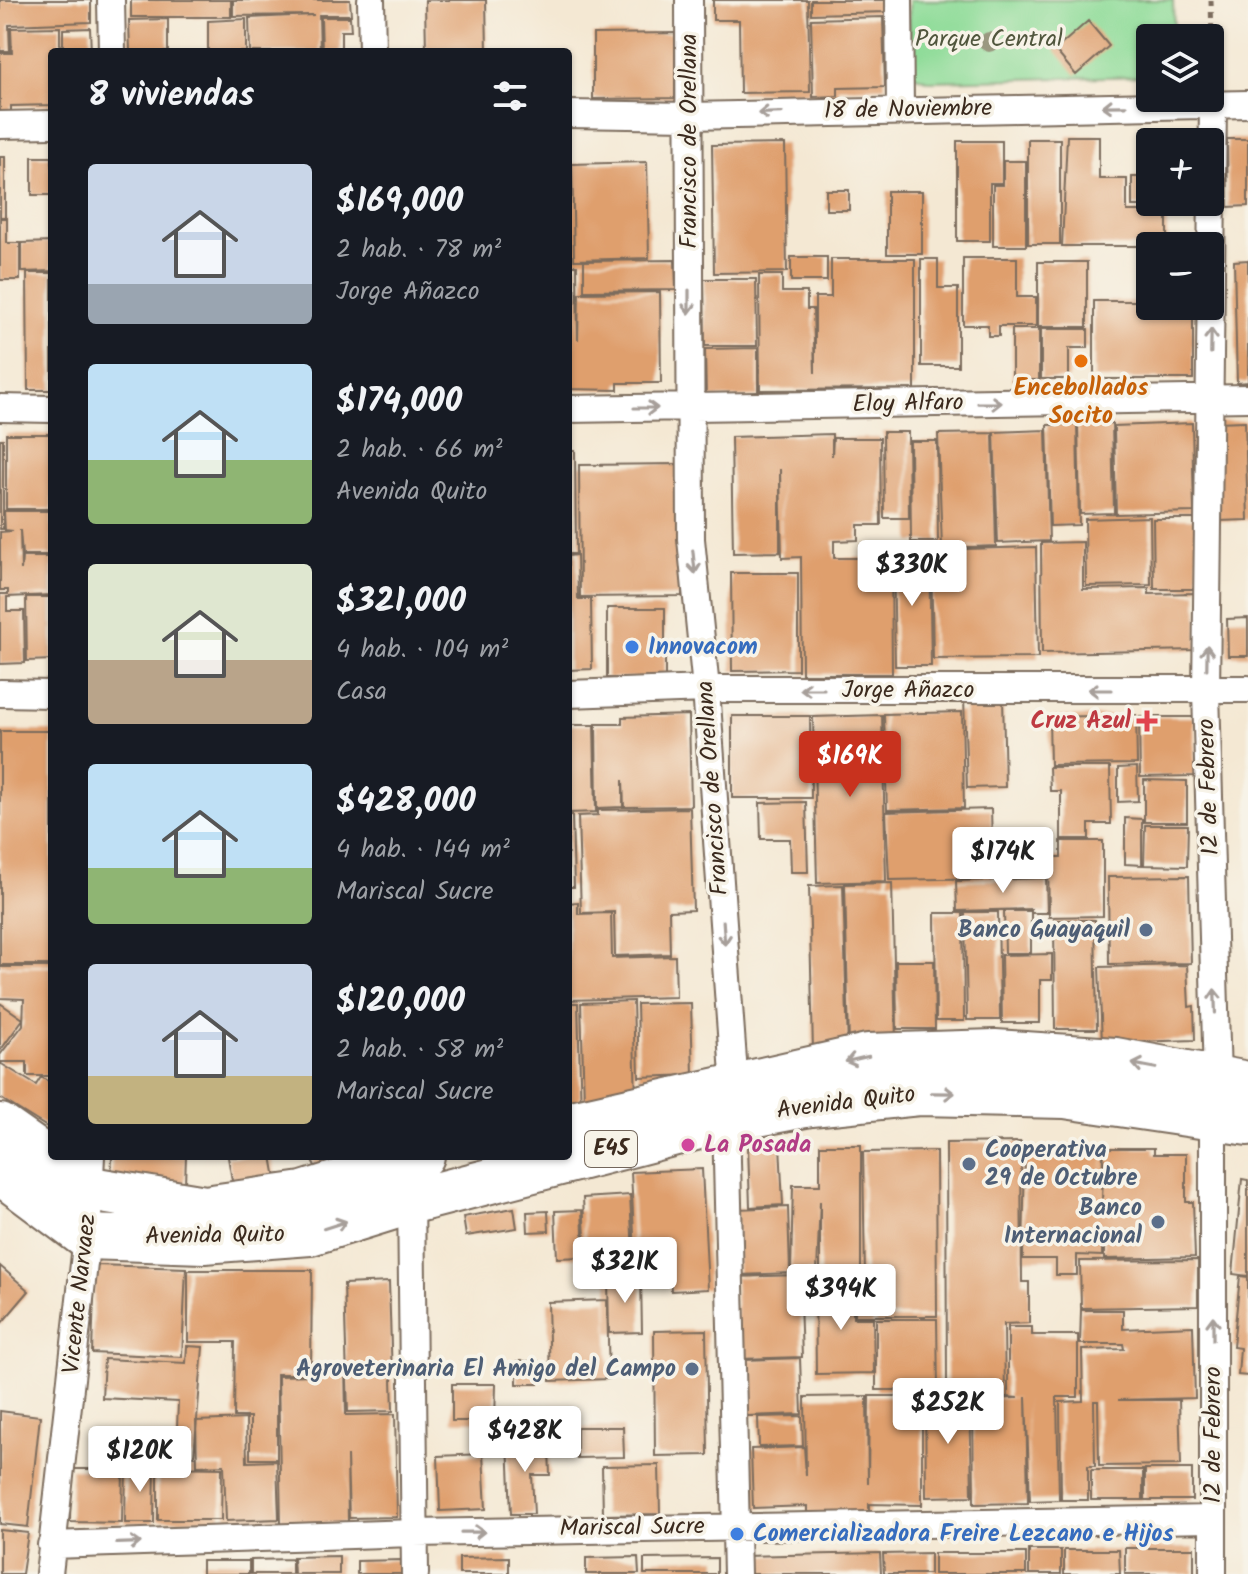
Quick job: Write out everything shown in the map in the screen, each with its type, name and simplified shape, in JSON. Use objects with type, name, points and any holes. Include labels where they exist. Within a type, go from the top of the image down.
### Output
[{"type":"highway","name":"Avenida Quito","points":[[572,1124],[730,1104],[811,1104],[919,1093],[1231,1101]]},
{"type":"highway","name":"Avenida Quito","points":[[572,1136],[730,1104]]},
{"type":"highway","name":"Avenida Quito","points":[[0,1126],[48,1151]]},
{"type":"highway","name":"Avenida Quito","points":[[66,1160],[91,1173],[205,1208],[303,1194],[453,1160]]},
{"type":"highway","name":"Avenida Quito","points":[[87,1237],[204,1241],[310,1233],[413,1168]]},
{"type":"highway","points":[[0,1172],[87,1237]]},
{"type":"street","points":[[111,0],[112,48]]},
{"type":"street","points":[[371,0],[372,48]]},
{"type":"street","name":"Francisco de Orellana","points":[[689,0],[691,539],[706,689],[730,1104],[737,1574]]},
{"type":"street","points":[[899,0],[900,110]]},
{"type":"street","name":"18 de Noviembre","points":[[1224,104],[1248,104]]},
{"type":"street","name":"18 de Noviembre","points":[[572,114],[689,116],[1136,105]]},
{"type":"street","name":"12 de Febrero","points":[[1213,112],[1206,691],[1231,1101],[1213,1574]]},
{"type":"street","points":[[0,125],[48,124]]},
{"type":"street","name":"Eloy Alfaro","points":[[572,409],[1248,398]]},
{"type":"street","points":[[0,408],[48,409]]},
{"type":"street","name":"Jorge Añazco","points":[[572,694],[706,689],[1248,689]]},
{"type":"street","points":[[0,693],[48,694]]},
{"type":"street","points":[[413,1168],[415,1574]]},
{"type":"street","name":"Vicente Narvaez","points":[[49,1574],[87,1237],[91,1173]]},
{"type":"street","name":"Mariscal Sucre","points":[[51,1545],[414,1533],[1213,1519]]},
{"type":"path","points":[[1211,0],[1211,24]]},
{"type":"green space","name":"Parque Central","points":[[909,0],[1173,0],[1174,24],[1136,24],[1136,76],[930,81],[910,74]]},
{"type":"building","points":[[0,0],[91,0],[91,22],[9,25],[10,51],[0,51]]},
{"type":"building","points":[[131,0],[231,0],[231,17],[131,17]]},
{"type":"building","points":[[233,0],[350,0],[351,15],[319,15],[320,48],[250,48],[249,18],[314,15],[233,16]]},
{"type":"building","points":[[425,0],[486,0],[487,48],[426,48]]},
{"type":"building","points":[[713,0],[808,0],[810,92],[740,93],[739,20],[713,20]]},
{"type":"building","points":[[811,0],[887,0],[887,12],[811,14]]},
{"type":"building","points":[[321,17],[350,17],[351,31],[341,31],[341,48],[322,48]]},
{"type":"building","points":[[883,17],[885,87],[838,88],[838,96],[813,97],[811,19]]},
{"type":"building","points":[[168,19],[168,48],[130,48],[129,20]]},
{"type":"building","points":[[246,19],[246,48],[208,48],[208,21]]},
{"type":"building","points":[[1088,21],[1109,46],[1076,75],[1055,50]]},
{"type":"building","points":[[60,27],[60,48],[48,48],[48,105],[11,106],[11,118],[0,118],[0,53],[12,53],[11,28]]},
{"type":"building","points":[[90,28],[91,48],[63,48],[63,29]]},
{"type":"building","points":[[675,33],[675,98],[593,99],[593,34]]},
{"type":"building","points":[[1067,136],[1099,136],[1099,179],[1127,179],[1127,211],[1136,211],[1136,216],[1167,216],[1167,232],[1136,232],[1136,246],[1062,246]]},
{"type":"building","points":[[1028,139],[1060,139],[1060,244],[1028,244]]},
{"type":"building","points":[[1227,139],[1248,139],[1248,206],[1228,207]]},
{"type":"building","points":[[957,141],[1002,141],[1002,183],[990,183],[990,241],[957,241]]},
{"type":"building","points":[[785,144],[787,272],[714,273],[712,145]]},
{"type":"building","points":[[0,157],[5,157],[5,217],[0,217]]},
{"type":"building","points":[[32,157],[48,157],[48,195],[32,195]]},
{"type":"building","points":[[1003,161],[1026,161],[1026,246],[993,246],[993,185],[1003,185]]},
{"type":"building","points":[[647,162],[649,258],[574,260],[572,164]]},
{"type":"building","points":[[1132,177],[1136,177],[1136,206],[1132,206]]},
{"type":"building","points":[[826,190],[849,190],[849,210],[826,210]]},
{"type":"building","points":[[887,191],[922,191],[922,254],[887,254]]},
{"type":"building","points":[[0,218],[7,218],[7,243],[20,243],[20,280],[0,280]]},
{"type":"building","points":[[48,242],[48,271],[22,272],[22,243]]},
{"type":"building","points":[[791,257],[827,257],[827,281],[791,281]]},
{"type":"building","points":[[963,258],[1017,258],[1017,297],[1036,297],[1036,326],[999,326],[999,336],[988,336],[988,325],[963,325]]},
{"type":"building","points":[[831,259],[915,259],[915,389],[760,390],[759,275],[782,275],[782,292],[807,292],[807,309],[813,309],[815,373],[815,297],[831,297]]},
{"type":"building","points":[[921,259],[938,259],[938,288],[958,288],[958,366],[921,366]]},
{"type":"building","points":[[675,260],[676,290],[584,291],[584,261]]},
{"type":"building","points":[[1248,260],[1248,382],[1237,383],[1234,261]]},
{"type":"building","points":[[1038,262],[1087,262],[1087,327],[1038,327]]},
{"type":"building","points":[[572,265],[577,265],[578,340],[579,293],[660,292],[661,383],[618,383],[618,390],[572,389]]},
{"type":"building","points":[[27,273],[48,273],[48,390],[28,390]]},
{"type":"building","points":[[704,279],[756,279],[757,346],[705,346]]},
{"type":"building","points":[[1094,301],[1136,301],[1136,320],[1193,320],[1193,379],[1094,379]]},
{"type":"building","points":[[1012,329],[1039,329],[1039,380],[1012,380]]},
{"type":"building","points":[[1041,329],[1088,329],[1088,348],[1069,348],[1069,379],[1041,379]]},
{"type":"building","points":[[758,348],[758,397],[706,398],[705,349]]},
{"type":"building","points":[[1245,421],[1248,520],[1218,521],[1215,422]]},
{"type":"building","points":[[1112,423],[1114,513],[1080,514],[1078,424]]},
{"type":"building","points":[[1192,423],[1194,512],[1116,514],[1114,426]]},
{"type":"building","points":[[1077,424],[1079,525],[1050,526],[1047,425]]},
{"type":"building","points":[[1046,430],[1049,541],[998,543],[994,432]]},
{"type":"building","points":[[883,432],[908,432],[909,518],[884,518]]},
{"type":"building","points":[[993,433],[996,546],[942,548],[938,434]]},
{"type":"building","points":[[6,434],[48,434],[48,509],[6,509]]},
{"type":"building","points":[[832,434],[832,456],[833,438],[880,438],[881,525],[858,525],[858,540],[834,541],[834,558],[891,558],[892,674],[802,674],[801,557],[782,558],[780,469],[780,552],[733,553],[731,437]]},
{"type":"building","points":[[0,439],[3,439],[3,529],[0,529]]},
{"type":"building","points":[[910,441],[937,441],[938,542],[911,542]]},
{"type":"building","points":[[572,451],[575,451],[576,554],[572,554]]},
{"type":"building","points":[[681,464],[682,596],[580,597],[579,465]]},
{"type":"building","points":[[4,511],[48,511],[48,555],[22,555],[20,530],[21,570],[22,557],[48,557],[48,595],[7,597],[7,611],[24,611],[25,663],[0,664],[0,594],[8,594],[8,590],[0,590],[0,532],[13,531],[5,530]]},
{"type":"building","points":[[1150,517],[1151,585],[1086,586],[1085,519]]},
{"type":"building","points":[[1153,519],[1197,519],[1198,589],[1154,589]]},
{"type":"building","points":[[1083,542],[1083,589],[1149,588],[1149,594],[1197,593],[1198,650],[1042,653],[1041,543]]},
{"type":"building","points":[[1036,547],[1038,658],[933,659],[931,550]]},
{"type":"building","points":[[929,549],[931,666],[895,666],[893,550]]},
{"type":"building","points":[[577,555],[578,599],[591,599],[592,669],[572,670],[572,556]]},
{"type":"building","points":[[731,573],[798,573],[798,670],[732,671]]},
{"type":"building","points":[[26,597],[48,597],[48,660],[27,661]]},
{"type":"building","points":[[607,608],[665,608],[665,678],[607,678]]},
{"type":"building","points":[[1248,618],[1248,656],[1228,656],[1227,619]]},
{"type":"building","points":[[1003,697],[1005,787],[967,788],[964,698]]},
{"type":"building","points":[[962,712],[964,808],[887,810],[884,714]]},
{"type":"building","points":[[689,715],[691,806],[624,807],[623,780],[623,807],[597,808],[596,724],[622,724],[622,717]]},
{"type":"building","points":[[882,715],[886,881],[817,883],[813,717]]},
{"type":"building","points":[[1136,715],[1137,764],[1050,765],[1049,717]]},
{"type":"building","points":[[732,716],[810,716],[811,798],[732,798]]},
{"type":"building","points":[[1139,717],[1194,717],[1195,776],[1140,777]]},
{"type":"building","points":[[572,725],[594,725],[596,812],[572,813]]},
{"type":"building","points":[[0,731],[48,731],[48,965],[0,965]]},
{"type":"building","points":[[1049,767],[1110,767],[1111,824],[1089,824],[1089,839],[1061,839],[1061,791],[1050,791]]},
{"type":"building","points":[[1137,767],[1138,801],[1118,802],[1118,768]]},
{"type":"building","points":[[1144,780],[1187,781],[1187,822],[1144,822]]},
{"type":"building","points":[[806,802],[808,872],[791,872],[790,839],[761,839],[760,803]]},
{"type":"building","points":[[690,808],[693,910],[669,911],[670,954],[615,956],[614,912],[581,913],[578,816],[598,815],[598,810]]},
{"type":"building","points":[[991,809],[993,878],[889,880],[886,812]]},
{"type":"building","points":[[572,815],[574,887],[572,887]]},
{"type":"building","points":[[1125,818],[1142,819],[1142,865],[1125,864]]},
{"type":"building","points":[[1145,825],[1188,825],[1187,866],[1144,865]]},
{"type":"building","points":[[1061,841],[1103,841],[1103,916],[1049,917],[1048,857],[1061,857]]},
{"type":"building","points":[[1189,876],[1191,963],[1109,964],[1108,877]]},
{"type":"building","points":[[1046,878],[1047,913],[1031,913],[1031,909],[957,911],[956,881]]},
{"type":"building","points":[[892,883],[896,1043],[849,1044],[845,884]]},
{"type":"building","points":[[843,885],[848,1050],[813,1051],[809,886]]},
{"type":"building","points":[[578,902],[578,914],[611,913],[612,958],[675,956],[676,997],[572,1000],[572,903]]},
{"type":"building","points":[[1004,911],[1031,911],[1031,953],[1005,953]]},
{"type":"building","points":[[965,912],[998,912],[1000,1020],[967,1020]]},
{"type":"building","points":[[935,913],[963,913],[964,1021],[936,1021]]},
{"type":"building","points":[[1054,920],[1095,920],[1097,1029],[1055,1029]]},
{"type":"building","points":[[1052,954],[1052,980],[1040,980],[1040,1023],[1002,1023],[1001,955]]},
{"type":"building","points":[[896,961],[934,961],[935,1029],[897,1029]]},
{"type":"building","points":[[1187,965],[1189,1007],[1194,1006],[1195,1040],[1102,1043],[1099,967]]},
{"type":"building","points":[[0,967],[48,967],[48,1076],[27,1076],[27,1062],[0,1062],[0,1055],[23,1025],[24,999],[0,998]]},
{"type":"building","points":[[633,1001],[636,1100],[584,1101],[581,1003]]},
{"type":"building","points":[[0,1003],[23,1019],[0,1051]]},
{"type":"building","points":[[572,1003],[578,1003],[581,1116],[572,1117]]},
{"type":"building","points":[[691,1003],[693,1075],[639,1077],[637,1004]]},
{"type":"building","points":[[0,1063],[36,1085],[41,1077],[48,1081],[48,1128],[0,1098]]},
{"type":"building","points":[[1021,1142],[1022,1282],[1029,1282],[1029,1323],[1004,1324],[1005,1397],[972,1397],[972,1385],[947,1385],[946,1143]]},
{"type":"building","points":[[780,1144],[783,1205],[750,1207],[748,1145]]},
{"type":"building","points":[[820,1145],[861,1145],[861,1277],[820,1277],[820,1201],[817,1271],[791,1271],[793,1185],[820,1185]]},
{"type":"building","points":[[1025,1148],[1103,1148],[1102,1203],[1104,1148],[1154,1148],[1154,1154],[1186,1154],[1186,1202],[1193,1202],[1195,1257],[1104,1259],[1104,1233],[1145,1231],[1102,1232],[1102,1256],[1077,1255],[1077,1275],[1056,1275],[1056,1259],[1023,1259]]},
{"type":"building","points":[[936,1151],[937,1316],[855,1316],[855,1280],[865,1280],[863,1152]]},
{"type":"building","points":[[112,1160],[186,1160],[185,1183],[111,1182]]},
{"type":"building","points":[[229,1160],[273,1160],[277,1184],[234,1192]]},
{"type":"building","points":[[312,1160],[359,1160],[320,1176]]},
{"type":"building","points":[[702,1169],[708,1289],[671,1291],[670,1273],[636,1275],[631,1172]]},
{"type":"building","points":[[1242,1179],[1248,1180],[1248,1276],[1233,1274]]},
{"type":"building","points":[[630,1195],[634,1275],[587,1277],[583,1198]]},
{"type":"building","points":[[788,1207],[790,1273],[738,1275],[736,1209]]},
{"type":"building","points":[[514,1208],[517,1228],[466,1236],[463,1217]]},
{"type":"building","points":[[582,1210],[584,1257],[557,1258],[555,1211]]},
{"type":"building","points":[[548,1211],[549,1231],[528,1232],[527,1212]]},
{"type":"building","points":[[1198,1260],[1198,1306],[1081,1308],[1080,1261]]},
{"type":"building","points":[[95,1265],[186,1268],[182,1357],[92,1353]]},
{"type":"building","points":[[0,1266],[29,1291],[0,1325]]},
{"type":"building","points":[[188,1270],[312,1270],[311,1374],[277,1374],[277,1459],[250,1459],[250,1417],[234,1417],[235,1342],[188,1342]]},
{"type":"building","points":[[799,1275],[802,1357],[738,1359],[735,1277]]},
{"type":"building","points":[[1240,1276],[1248,1277],[1248,1376],[1238,1375],[1240,1348],[1233,1347]]},
{"type":"building","points":[[641,1277],[642,1332],[609,1333],[608,1278]]},
{"type":"building","points":[[815,1281],[853,1281],[853,1318],[873,1318],[874,1373],[816,1374]]},
{"type":"building","points":[[389,1282],[393,1411],[348,1412],[344,1284]]},
{"type":"building","points":[[607,1300],[609,1379],[550,1381],[548,1302]]},
{"type":"building","points":[[1081,1310],[1123,1310],[1123,1329],[1193,1326],[1195,1398],[1118,1400],[1179,1400],[1181,1465],[1099,1466],[1098,1401],[1094,1401],[1095,1466],[1088,1466],[1088,1500],[1061,1500],[1060,1402],[1083,1401],[1082,1350],[1124,1349],[1123,1344],[1080,1344]]},
{"type":"building","points":[[876,1319],[937,1319],[938,1390],[876,1390]]},
{"type":"building","points":[[1008,1327],[1032,1327],[1032,1335],[1078,1335],[1078,1397],[1057,1397],[1059,1500],[1030,1501],[1026,1397],[1028,1503],[974,1504],[973,1399],[1018,1398],[1008,1397]]},
{"type":"building","points":[[706,1330],[708,1455],[655,1456],[654,1331]]},
{"type":"building","points":[[187,1346],[203,1347],[194,1456],[176,1455],[178,1402],[102,1398],[104,1359],[186,1363]]},
{"type":"building","points":[[800,1358],[802,1414],[746,1416],[744,1360]]},
{"type":"building","points":[[517,1361],[538,1361],[538,1384],[517,1384]]},
{"type":"building","points":[[345,1366],[346,1415],[395,1414],[397,1517],[349,1518],[347,1455],[348,1523],[281,1524],[278,1376],[314,1375],[314,1367]]},
{"type":"building","points":[[452,1384],[496,1384],[495,1421],[452,1421]]},
{"type":"building","points":[[925,1395],[970,1395],[972,1496],[926,1497]]},
{"type":"building","points":[[867,1396],[868,1484],[869,1396],[922,1396],[922,1505],[869,1504],[869,1514],[807,1515],[807,1506],[753,1508],[751,1449],[804,1447],[806,1475],[805,1397]]},
{"type":"building","points":[[0,1411],[40,1416],[28,1527],[0,1524]]},
{"type":"building","points":[[802,1416],[803,1446],[759,1447],[758,1417]]},
{"type":"building","points":[[246,1419],[247,1462],[277,1461],[279,1519],[226,1521],[224,1465],[197,1466],[196,1421]]},
{"type":"building","points":[[577,1427],[623,1427],[624,1457],[577,1458]]},
{"type":"building","points":[[531,1440],[531,1448],[549,1448],[550,1475],[532,1475],[534,1514],[511,1514],[508,1441]]},
{"type":"building","points":[[483,1454],[486,1509],[440,1511],[438,1456]]},
{"type":"building","points":[[126,1465],[155,1465],[154,1523],[125,1523]]},
{"type":"building","points":[[659,1465],[660,1514],[603,1515],[602,1466]]},
{"type":"building","points":[[158,1467],[222,1468],[221,1520],[158,1520]]},
{"type":"building","points":[[71,1469],[123,1469],[122,1523],[70,1522]]},
{"type":"building","points":[[1145,1469],[1192,1469],[1192,1500],[1145,1500]]},
{"type":"building","points":[[1091,1470],[1143,1470],[1143,1500],[1091,1500]]},
{"type":"building","points":[[0,1530],[28,1533],[22,1574],[0,1574]]},
{"type":"building","points":[[1125,1548],[1194,1548],[1194,1574],[1125,1574]]},
{"type":"building","points":[[1029,1550],[1061,1550],[1061,1574],[1029,1574]]},
{"type":"building","points":[[1064,1550],[1119,1550],[1120,1574],[1064,1574]]},
{"type":"building","points":[[880,1553],[881,1574],[745,1574],[744,1556]]},
{"type":"building","points":[[930,1553],[930,1574],[884,1574],[883,1554]]},
{"type":"building","points":[[934,1553],[1026,1553],[1026,1574],[934,1574]]},
{"type":"building","points":[[339,1556],[339,1574],[294,1574],[293,1557]]},
{"type":"building","points":[[509,1557],[509,1574],[459,1574],[459,1558]]},
{"type":"building","points":[[638,1557],[639,1574],[586,1574],[586,1558]]},
{"type":"building","points":[[717,1558],[717,1574],[644,1574],[644,1559]]},
{"type":"building","points":[[292,1559],[292,1574],[251,1574],[251,1560]]},
{"type":"building","points":[[402,1560],[402,1574],[357,1574],[357,1561]]},
{"type":"building","points":[[202,1561],[249,1561],[249,1574],[202,1574]]},
{"type":"place","name":"Encebollados Socito","points":[[1081,361]]},
{"type":"place","name":"Innovacom","points":[[632,647]]},
{"type":"place","name":"Cruz Azul","points":[[1147,721]]},
{"type":"place","name":"Banco Guayaquil","points":[[1146,930]]},
{"type":"place","name":"La Posada","points":[[688,1145]]},
{"type":"place","name":"Cooperativa 29 de Octubre","points":[[969,1164]]},
{"type":"place","name":"Banco Internacional","points":[[1158,1222]]},
{"type":"place","name":"Agroveterinaria El Amigo del Campo","points":[[692,1369]]},
{"type":"place","name":"Comercializadora Freire Lezcano e Hijos","points":[[737,1534]]}]
